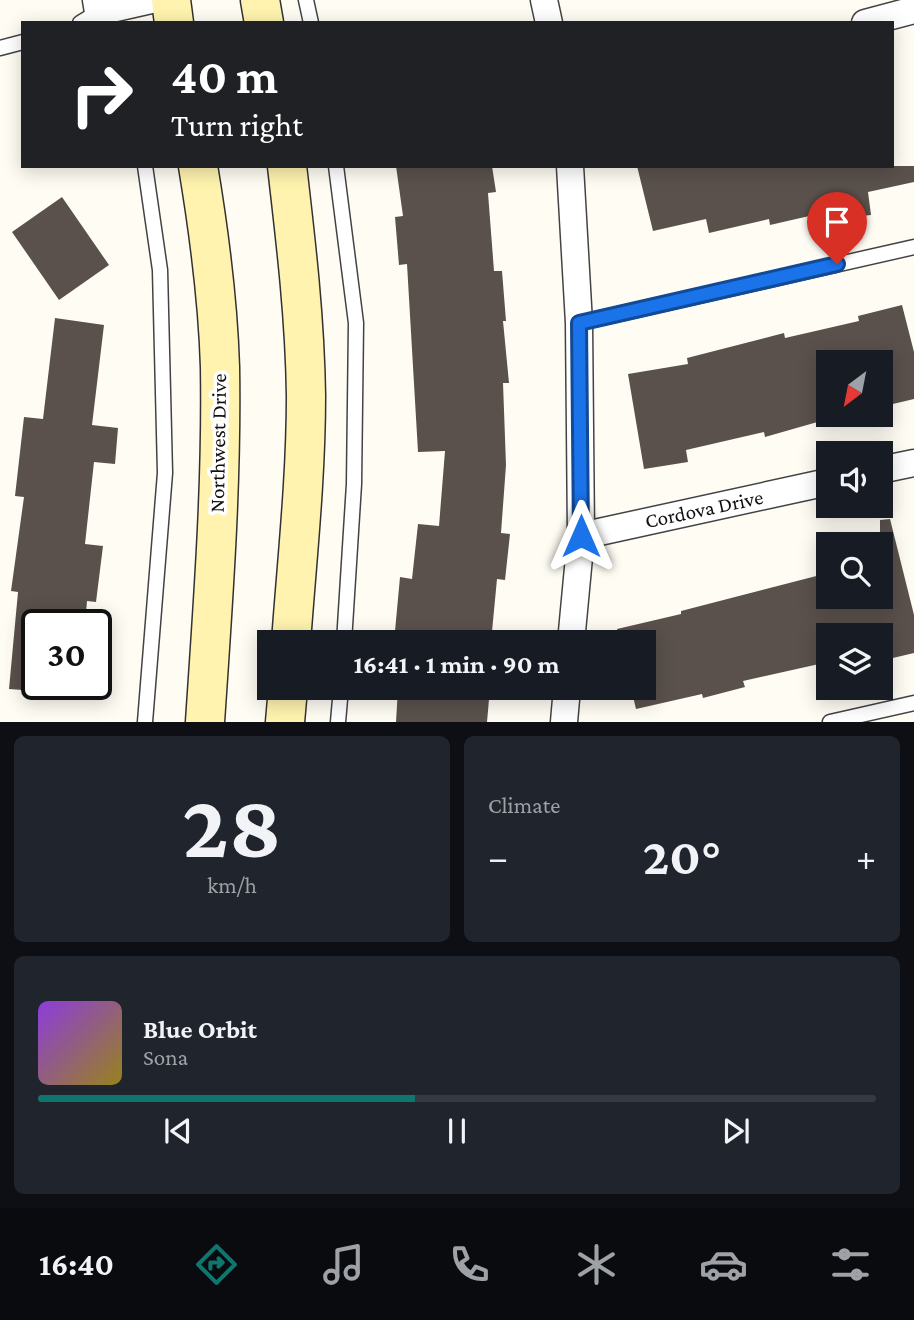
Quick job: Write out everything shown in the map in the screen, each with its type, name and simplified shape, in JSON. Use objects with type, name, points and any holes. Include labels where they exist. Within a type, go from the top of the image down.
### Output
[{"type":"main road","points":[[171,0],[174,21]]},
{"type":"main road","points":[[260,0],[264,21]]},
{"type":"main road","name":"Northwest Drive","points":[[198,168],[208,224],[220,365],[217,541],[205,722]]},
{"type":"main road","points":[[287,168],[301,278],[306,397],[303,488],[292,630]]},
{"type":"main road","points":[[285,722],[287,700]]},
{"type":"street","points":[[95,14],[152,0]]},
{"type":"street","points":[[544,0],[549,21]]},
{"type":"street","points":[[873,21],[914,10]]},
{"type":"street","points":[[570,168],[579,323],[581,536],[572,630]]},
{"type":"street","points":[[893,467],[914,463]]},
{"type":"street","name":"Cordova Drive","points":[[581,536],[816,485]]},
{"type":"street","points":[[564,722],[566,700]]},
{"type":"lane","points":[[306,0],[311,21]]},
{"type":"lane","points":[[0,48],[21,43]]},
{"type":"lane","points":[[145,168],[160,270],[165,473],[145,722]]},
{"type":"lane","points":[[335,168],[356,323],[354,484],[345,630]]},
{"type":"lane","points":[[579,323],[914,247]]},
{"type":"lane","points":[[338,722],[340,700]]},
{"type":"lane","points":[[830,722],[914,703]]},
{"type":"building","points":[[914,166],[914,182],[868,192],[871,215],[832,219],[831,211],[770,225],[769,219],[709,233],[706,219],[653,231],[637,168]]},
{"type":"building","points":[[396,168],[492,168],[496,192],[488,193],[494,271],[502,271],[506,321],[503,321],[509,383],[503,383],[506,465],[501,533],[510,534],[505,580],[497,579],[492,630],[395,630],[400,577],[412,579],[418,524],[439,526],[445,451],[418,452],[407,264],[399,265],[395,217],[403,216]]},
{"type":"building","points":[[62,197],[109,265],[59,300],[12,232]]},
{"type":"building","points":[[902,305],[914,352],[914,399],[893,404],[893,350],[816,350],[816,422],[765,437],[764,432],[686,450],[688,462],[644,469],[628,374],[688,364],[687,358],[784,333],[785,338],[859,321],[858,316]]},
{"type":"building","points":[[55,318],[104,325],[92,425],[118,428],[115,464],[94,462],[85,544],[103,546],[96,602],[87,601],[86,609],[21,609],[21,690],[9,689],[18,592],[11,591],[24,497],[15,496],[24,417],[43,419]]},
{"type":"building","points":[[890,519],[914,615],[914,653],[893,658],[893,623],[816,623],[816,665],[743,681],[745,687],[703,698],[702,694],[636,709],[634,700],[656,700],[656,630],[617,629],[816,576],[816,609],[893,609],[893,532],[880,532],[880,520]]},
{"type":"building","points":[[397,700],[489,700],[487,722],[396,722]]},
{"type":"route","points":[[581,536],[579,323],[837,264]]}]
